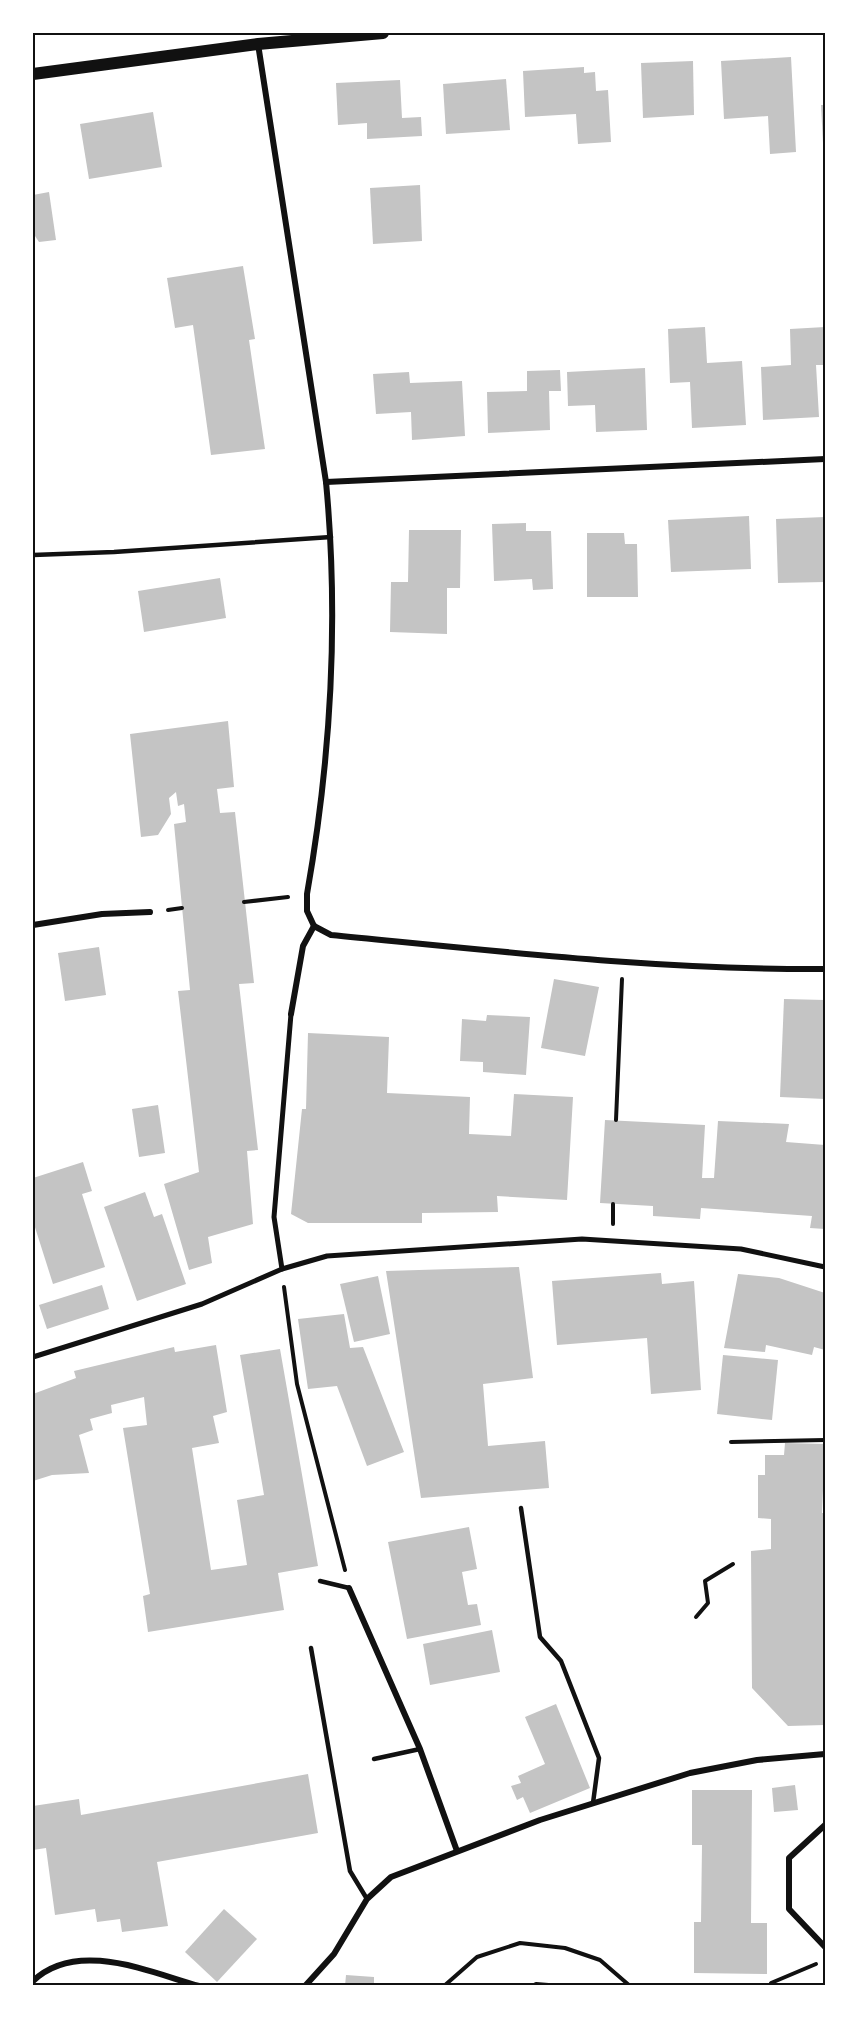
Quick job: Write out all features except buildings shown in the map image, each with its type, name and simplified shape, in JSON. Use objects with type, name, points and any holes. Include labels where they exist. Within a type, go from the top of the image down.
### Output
[{"type":"main road","points":[[33,74],[304,36],[383,33]]},
{"type":"street","points":[[258,44],[326,483],[331,537],[334,607],[330,695],[323,786],[307,894],[307,911],[314,926],[331,935],[622,963],[752,970],[825,969]]},
{"type":"street","points":[[326,483],[825,459]]},
{"type":"street","points":[[33,925],[102,914],[150,912]]},
{"type":"street","points":[[282,1269],[274,1217],[291,1014],[303,946],[314,926]]},
{"type":"street","points":[[33,1358],[202,1304],[282,1269],[327,1256],[582,1239],[741,1249],[825,1267]]},
{"type":"street","points":[[349,1588],[420,1749],[457,1851]]},
{"type":"street","points":[[305,1986],[334,1954],[367,1899],[391,1877],[593,1803],[690,1773],[757,1760],[825,1754]]},
{"type":"street","points":[[825,1825],[789,1858],[789,1909],[825,1947]]},
{"type":"street","points":[[33,1981],[39,1975],[75,1960],[114,1962],[199,1986]]},
{"type":"lane","points":[[33,555],[114,552],[331,537]]},
{"type":"lane","points":[[520,1508],[540,1637],[561,1661],[599,1758],[593,1803]]},
{"type":"lane","points":[[320,1581],[349,1588]]},
{"type":"lane","points":[[311,1648],[350,1871],[367,1899]]},
{"type":"lane","points":[[374,1759],[420,1749]]},
{"type":"path","points":[[244,902],[307,894]]},
{"type":"path","points":[[615,1120],[622,963]]},
{"type":"path","points":[[282,1269],[297,1384],[349,1588]]},
{"type":"path","points":[[731,1442],[825,1440]]},
{"type":"path","points":[[696,1617],[708,1603],[705,1581],[733,1564]]},
{"type":"path","points":[[444,1986],[477,1957],[520,1943],[565,1948],[600,1960],[630,1986]]},
{"type":"path","points":[[772,1986],[771,1983],[825,1961]]},
{"type":"path","points":[[532,1986],[536,1984],[561,1986]]}]
